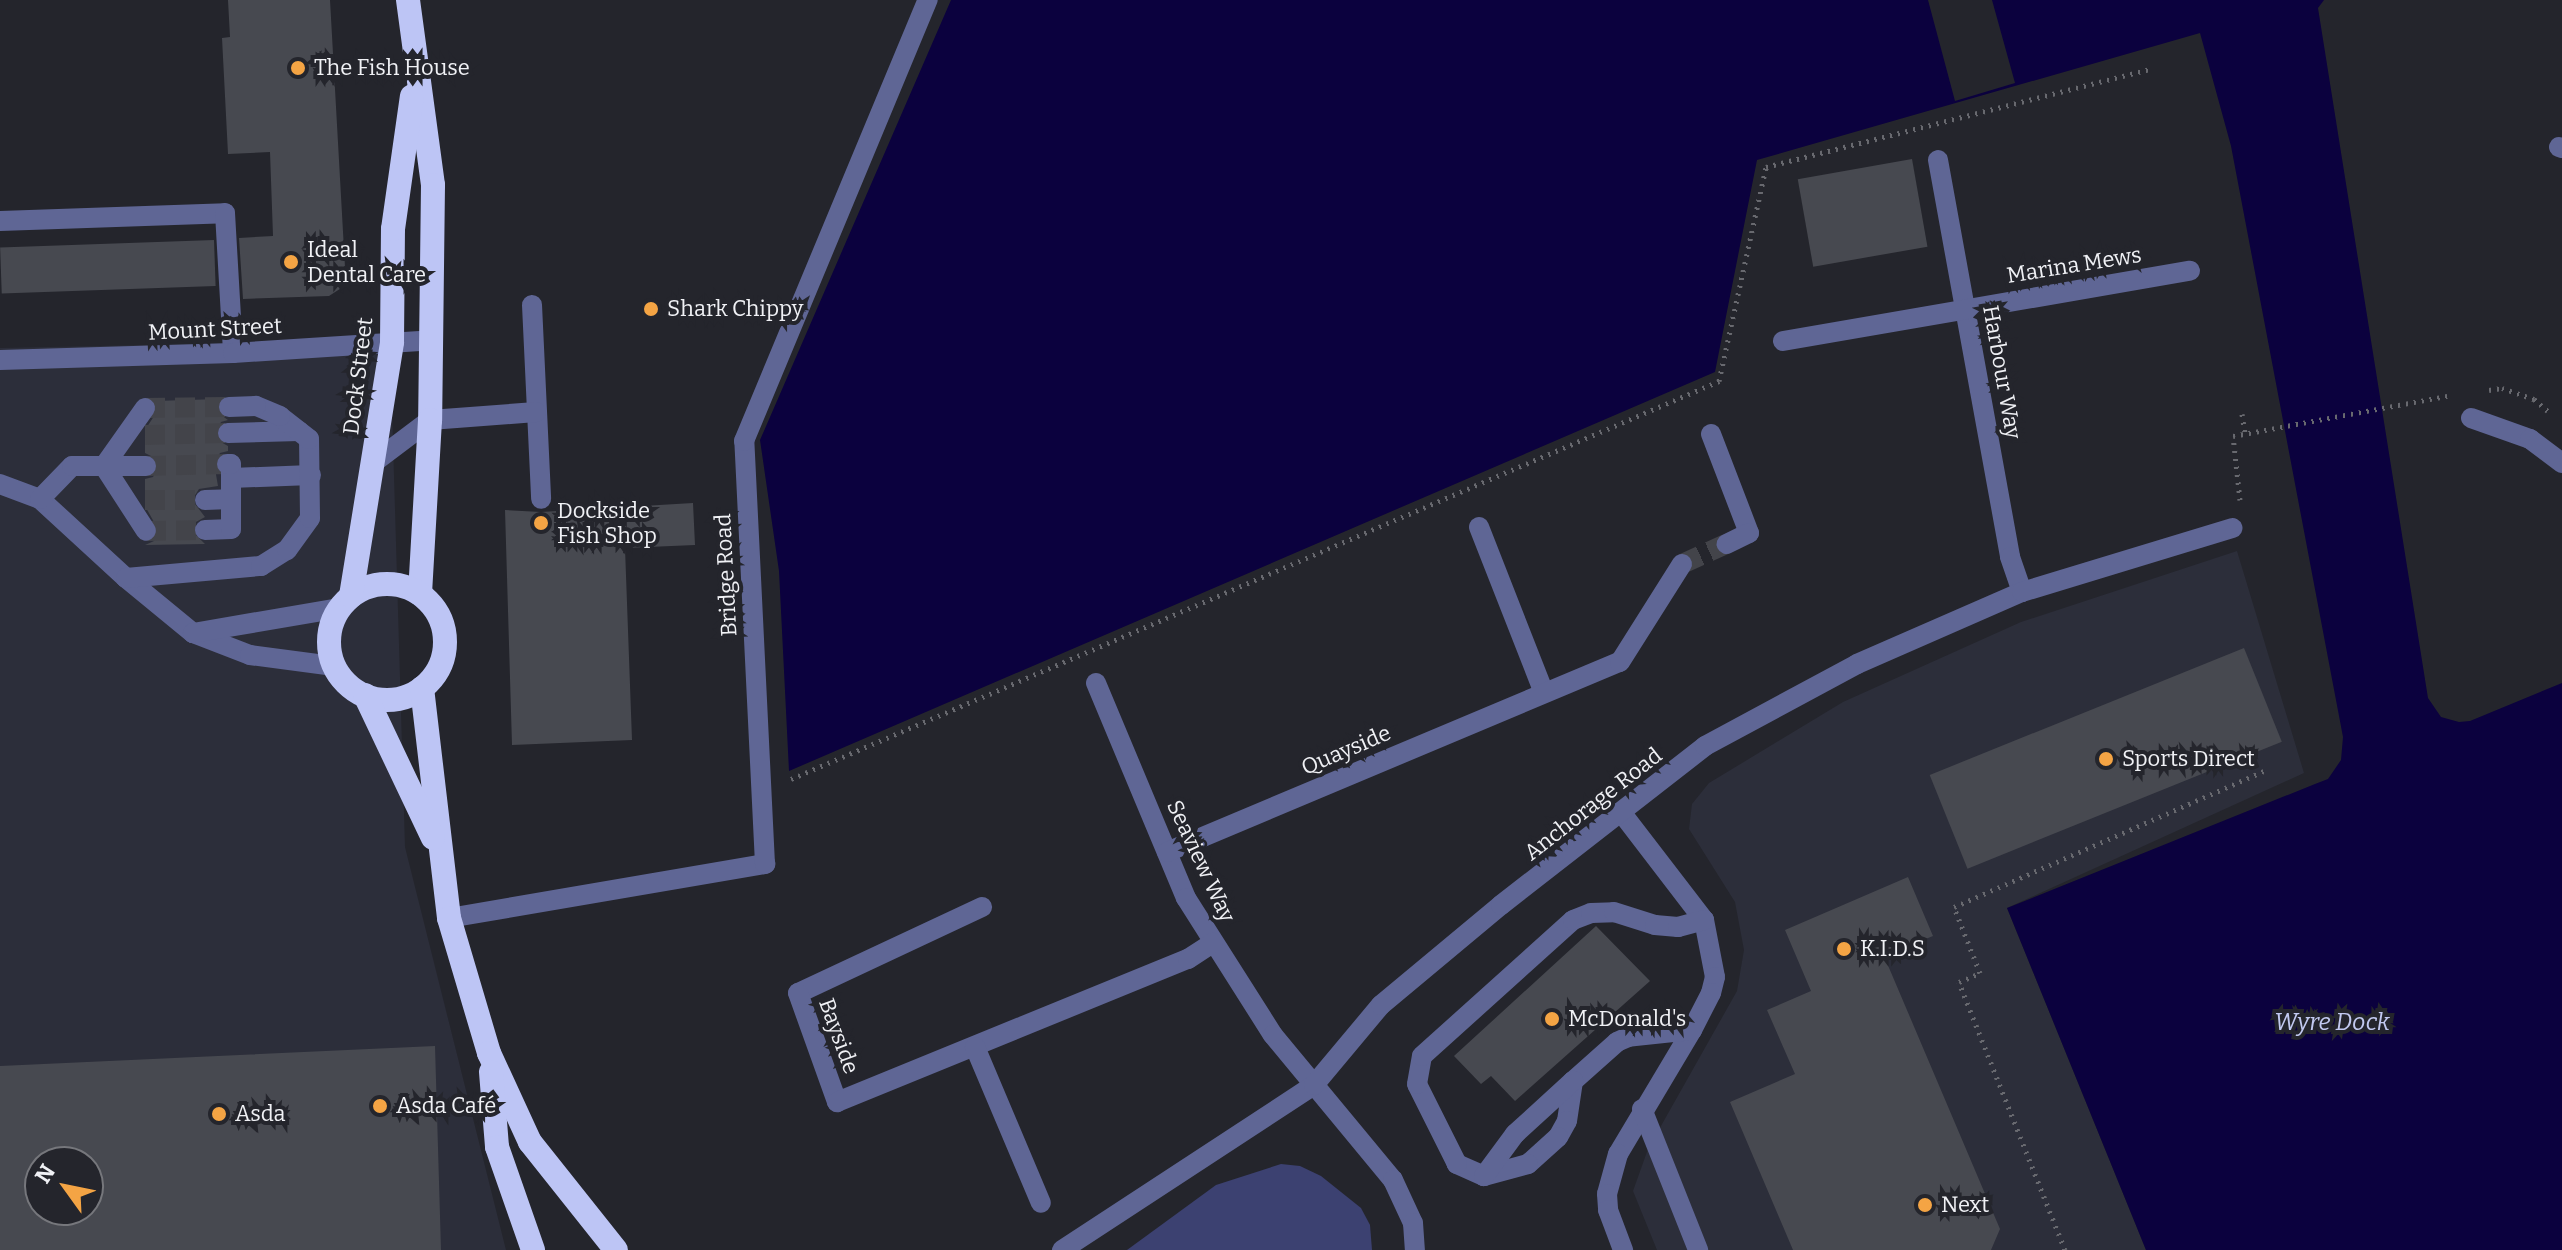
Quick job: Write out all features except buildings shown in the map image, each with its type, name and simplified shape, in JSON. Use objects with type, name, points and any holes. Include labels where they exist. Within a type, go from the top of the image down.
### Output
[{"type":"highway","name":"Dock Street","points":[[408,0],[433,185],[430,420],[420,594]]},
{"type":"highway","name":"Dock Street","points":[[345,602],[373,463],[392,342],[393,229],[416,66]]},
{"type":"highway","points":[[384,583],[403,585],[420,594],[434,607],[446,639],[440,667],[422,688],[400,698],[382,700],[352,688],[334,666],[329,637],[345,602],[366,587],[384,583]]},
{"type":"highway","points":[[422,688],[449,918],[489,1053],[530,1142],[616,1250]]},
{"type":"highway","points":[[365,695],[443,858]]},
{"type":"highway","points":[[489,1053],[497,1147],[533,1250]]},
{"type":"street","name":"Bridge Road","points":[[449,918],[765,864],[744,441],[928,0]]},
{"type":"street","name":"Harbour Way","points":[[1938,160],[2010,557],[2022,592]]},
{"type":"street","points":[[0,221],[225,213],[233,353]]},
{"type":"street","name":"Marina Mews","points":[[1783,341],[1966,307],[2190,271]]},
{"type":"street","points":[[532,305],[541,499]]},
{"type":"street","name":"Mount Street","points":[[0,360],[233,353],[432,340]]},
{"type":"street","points":[[126,578],[261,566],[287,550],[310,518],[309,439],[280,416],[256,406],[229,407]]},
{"type":"street","points":[[104,466],[136,435],[145,408]]},
{"type":"street","points":[[373,463],[430,420],[536,412]]},
{"type":"street","points":[[2471,418],[2530,439],[2562,463]]},
{"type":"street","points":[[228,433],[299,431]]},
{"type":"street","points":[[1711,434],[1749,533],[1726,544]]},
{"type":"street","points":[[40,499],[72,466],[146,466]]},
{"type":"street","points":[[104,466],[136,500],[146,531]]},
{"type":"street","points":[[205,530],[231,529],[229,471],[311,475]]},
{"type":"street","points":[[0,484],[40,499],[126,578],[193,633],[250,655],[334,666]]},
{"type":"street","points":[[205,500],[230,499]]},
{"type":"street","points":[[1479,527],[1544,693]]},
{"type":"street","name":"Anchorage Road","points":[[1062,1250],[1314,1085],[1381,1005],[1705,746],[1857,664],[2022,592],[2232,528]]},
{"type":"street","name":"Quayside","points":[[1167,852],[1620,662],[1682,564]]},
{"type":"street","points":[[193,633],[345,602]]},
{"type":"street","name":"Seaview Way","points":[[1096,683],[1186,898],[1273,1035],[1393,1180],[1413,1223],[1418,1249]]},
{"type":"street","points":[[1621,812],[1704,920],[1715,977],[1711,993],[1692,1030],[1642,1109],[1618,1154],[1607,1194],[1608,1210],[1623,1250]]},
{"type":"street","name":"Bayside","points":[[982,907],[798,993],[837,1102],[1188,959],[1213,943]]},
{"type":"street","points":[[1573,1081],[1567,1121],[1558,1137],[1528,1164],[1484,1176],[1457,1164],[1417,1084],[1422,1056],[1573,920],[1591,913],[1614,912],[1655,925],[1678,927],[1704,920]]},
{"type":"street","points":[[1484,1176],[1515,1134],[1617,1042],[1628,1037],[1692,1030]]},
{"type":"street","points":[[975,1047],[1041,1203]]},
{"type":"street","points":[[1642,1109],[1698,1250]]},
{"type":"path","points":[[762,793],[1004,685],[1719,381],[1766,167],[2153,68]]},
{"type":"path","points":[[2232,528],[2241,495],[2233,436],[2277,425],[2445,397]]},
{"type":"path","points":[[2242,414],[2245,433]]},
{"type":"path","points":[[2065,1250],[1959,982],[1980,973],[1954,907],[2266,770]]},
{"type":"shaded area","points":[[390,340],[405,847],[506,1250],[0,1250],[0,348]]},
{"type":"shaded area","points":[[2237,551],[2304,773],[2007,908],[2146,1250],[1657,1250],[1633,1191],[1648,1149],[1737,991],[1744,950],[1735,902],[1689,829],[1692,804],[1709,783],[1843,702],[2021,622]]},
{"type":"shaded area","points":[[1281,1164],[1300,1166],[1321,1176],[1361,1208],[1370,1225],[1372,1250],[1127,1250],[1216,1185]]},
{"type":"water","name":"Wyre Dock","points":[[951,0],[2324,0],[2318,8],[2428,698],[2441,717],[2459,722],[2470,721],[2562,683],[2562,1250],[2146,1250],[2007,908],[2328,779],[2341,760],[2343,737],[2231,146],[2200,33],[1757,160],[1715,372],[789,771],[779,571],[760,440]]},
{"type":"pier","points":[[1928,0],[1992,0],[2015,83],[1955,101]]},
{"type":"tunnel","points":[[145,408],[229,407]]},
{"type":"tunnel","points":[[145,435],[228,433]]},
{"type":"tunnel","points":[[146,466],[227,464]]},
{"type":"tunnel","points":[[145,500],[205,500]]},
{"type":"tunnel","points":[[146,531],[205,530]]},
{"type":"tunnel","points":[[1682,564],[1726,544]]},
{"type":"place","name":"The Fish House","points":[[298,68]]},
{"type":"place","name":"Ideal Dental Care","points":[[291,262]]},
{"type":"place","name":"Shark Chippy","points":[[651,309]]},
{"type":"place","name":"Dockside Fish Shop","points":[[541,523]]},
{"type":"place","name":"Sports Direct","points":[[2106,759]]},
{"type":"place","name":"K.I.D.S","points":[[1844,949]]},
{"type":"place","name":"McDonald's","points":[[1552,1019]]},
{"type":"place","name":"Asda Café","points":[[380,1106]]},
{"type":"place","name":"Asda","points":[[219,1114]]},
{"type":"place","name":"Next","points":[[1925,1205]]}]
